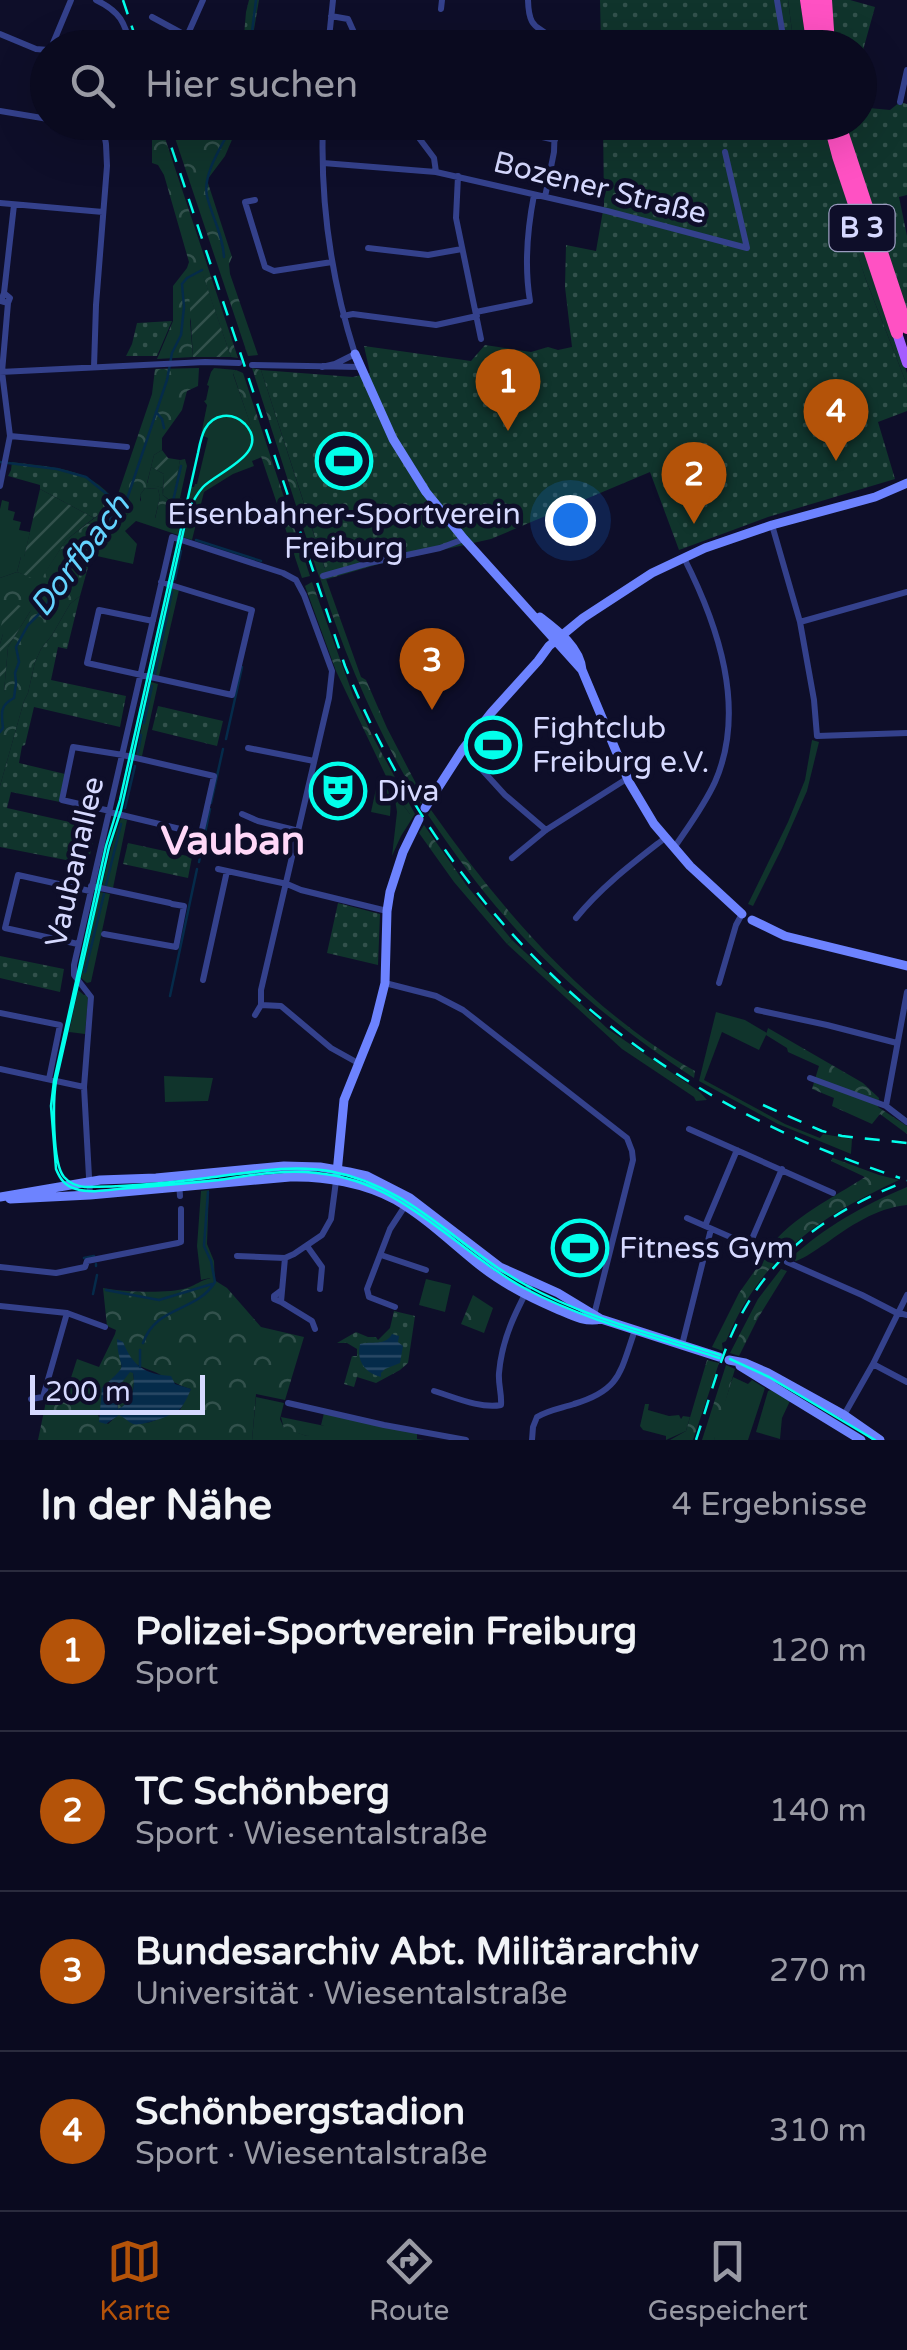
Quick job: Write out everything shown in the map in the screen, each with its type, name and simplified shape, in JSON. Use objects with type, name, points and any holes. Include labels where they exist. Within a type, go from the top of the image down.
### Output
[{"type":"highway","points":[[806,0],[810,30]]},
{"type":"highway","points":[[816,0],[822,30]]},
{"type":"highway","points":[[826,0],[826,30]]},
{"type":"highway","name":"B 3","points":[[834,140],[902,330]]},
{"type":"highway","name":"B 3","points":[[844,140],[902,330]]},
{"type":"main road","name":"B 3","points":[[902,330],[907,364]]},
{"type":"main road","points":[[355,354],[408,466],[464,539],[560,640],[582,670],[628,778],[649,816],[690,866],[747,917],[784,936],[907,966]]},
{"type":"main road","points":[[425,808],[491,713],[538,661],[590,615],[636,584],[710,545],[875,498],[907,483]]},
{"type":"main road","points":[[334,1176],[344,1100],[375,1023],[385,983],[387,911],[395,874],[419,819]]},
{"type":"main road","points":[[0,1198],[89,1181],[297,1165],[373,1190],[405,1206],[490,1273],[526,1294],[578,1318],[598,1318]]},
{"type":"main road","points":[[179,1188],[190,1174]]},
{"type":"main road","points":[[167,1176],[179,1188]]},
{"type":"main road","points":[[0,1198],[90,1196],[290,1177],[367,1176],[400,1192],[500,1266],[581,1305],[598,1318],[760,1369],[844,1415],[880,1440]]},
{"type":"main road","points":[[41,1198],[52,1188]]},
{"type":"main road","points":[[728,1360],[862,1440]]},
{"type":"main road","points":[[838,1427],[844,1415]]},
{"type":"street","points":[[57,30],[70,0]]},
{"type":"street","points":[[96,0],[112,8],[125,30]]},
{"type":"street","points":[[190,30],[203,0]]},
{"type":"street","points":[[329,30],[334,0]]},
{"type":"street","points":[[528,0],[528,16],[540,30]]},
{"type":"street","points":[[777,0],[782,30]]},
{"type":"street","points":[[152,16],[176,30]]},
{"type":"street","points":[[330,16],[348,19],[353,30]]},
{"type":"street","points":[[0,34],[30,46]]},
{"type":"street","points":[[900,102],[907,70]]},
{"type":"street","points":[[0,112],[30,116]]},
{"type":"street","points":[[94,368],[107,166],[105,140]]},
{"type":"street","points":[[322,368],[355,354],[332,262],[325,212],[323,140]]},
{"type":"street","points":[[420,140],[434,158],[436,172]]},
{"type":"street","points":[[544,197],[555,140]]},
{"type":"street","name":"Bozener Straße","points":[[322,163],[458,176],[747,248],[725,152]]},
{"type":"street","points":[[458,176],[456,218],[482,339]]},
{"type":"street","points":[[343,316],[436,325],[530,301],[527,243],[534,195]]},
{"type":"street","points":[[255,200],[246,202],[265,267],[274,270],[332,262]]},
{"type":"street","points":[[0,203],[103,212]]},
{"type":"street","points":[[0,486],[10,436],[1,372],[3,299],[14,204]]},
{"type":"street","points":[[368,248],[428,255],[462,249]]},
{"type":"street","points":[[1,372],[239,363]]},
{"type":"street","points":[[252,365],[360,367]]},
{"type":"street","points":[[10,436],[127,447]]},
{"type":"street","points":[[772,525],[800,622],[817,736],[907,733]]},
{"type":"street","name":"Vaubanallee","points":[[90,1196],[84,1087],[92,1005],[89,992],[74,974],[172,537],[296,580],[332,671],[314,761]]},
{"type":"street","points":[[323,576],[464,539]]},
{"type":"street","points":[[674,848],[714,782],[727,740],[730,705],[722,660],[684,557]]},
{"type":"street","points":[[152,621],[99,610],[87,663],[232,695],[252,610],[161,582]]},
{"type":"street","points":[[800,622],[907,592]]},
{"type":"street","points":[[73,747],[123,755],[214,776],[201,834],[62,800],[73,747]]},
{"type":"street","points":[[248,748],[314,761],[261,990],[261,1005],[255,1015]]},
{"type":"street","points":[[463,749],[505,795],[546,830]]},
{"type":"street","points":[[512,858],[546,830],[628,778]]},
{"type":"street","points":[[242,814],[299,830]]},
{"type":"street","points":[[576,918],[627,866],[665,838]]},
{"type":"street","points":[[203,980],[222,870],[387,911]]},
{"type":"street","points":[[78,944],[5,928],[18,874],[184,906],[176,947],[104,934]]},
{"type":"street","points":[[719,983],[732,939],[747,917]]},
{"type":"street","points":[[385,983],[436,996],[463,1010],[628,1138],[633,1160],[598,1318]]},
{"type":"street","points":[[886,1106],[907,992]]},
{"type":"street","points":[[261,1005],[281,1006],[330,1048],[358,1063]]},
{"type":"street","points":[[757,1010],[897,1043]]},
{"type":"street","points":[[0,1012],[60,1026],[49,1080]]},
{"type":"street","points":[[0,1069],[84,1087]]},
{"type":"street","points":[[810,1078],[886,1106],[907,1122]]},
{"type":"street","points":[[689,1129],[833,1193]]},
{"type":"street","points":[[682,1345],[708,1228],[737,1150]]},
{"type":"street","points":[[749,1246],[782,1169]]},
{"type":"street","points":[[237,1256],[285,1258],[322,1235],[330,1224],[334,1176]]},
{"type":"street","points":[[395,1307],[374,1300],[367,1293],[390,1229],[405,1206]]},
{"type":"street","points":[[0,1267],[60,1273],[85,1267],[86,1261],[181,1242],[181,1209]]},
{"type":"street","points":[[686,1218],[778,1258]]},
{"type":"street","points":[[307,1246],[322,1268],[320,1289]]},
{"type":"street","points":[[381,1255],[426,1270]]},
{"type":"street","points":[[285,1258],[280,1302],[312,1321],[315,1329]]},
{"type":"street","points":[[787,1262],[903,1314]]},
{"type":"street","points":[[434,1391],[489,1406],[494,1403],[500,1392],[499,1371],[505,1340],[532,1281]]},
{"type":"street","points":[[844,1415],[903,1314],[907,1296]]},
{"type":"street","points":[[0,1306],[67,1313],[104,1327]]},
{"type":"street","points":[[31,1399],[43,1397],[67,1313]]},
{"type":"street","points":[[532,1440],[534,1421],[542,1414],[594,1398],[616,1380],[635,1330]]},
{"type":"street","points":[[874,1364],[907,1382]]},
{"type":"street","points":[[288,1403],[466,1440]]},
{"type":"green space","points":[[249,0],[259,0],[254,30],[244,30]]},
{"type":"green space","points":[[600,0],[788,0],[792,30],[601,30]]},
{"type":"green space","points":[[788,0],[800,0],[804,30],[792,30]]},
{"type":"green space","points":[[830,0],[850,0],[875,7],[869,30],[832,30]]},
{"type":"green space","points":[[900,102],[907,104],[907,195],[899,197],[907,236],[907,320],[850,140],[877,140],[877,109],[890,110]]},
{"type":"green space","points":[[152,140],[166,140],[238,358],[231,357],[203,276],[190,321],[193,357],[157,359],[173,321],[173,286],[189,262],[164,175],[152,163]]},
{"type":"green space","points":[[176,140],[232,140],[207,180],[232,257],[230,274],[258,355],[248,356]]},
{"type":"green space","points":[[603,140],[819,140],[907,385],[907,411],[878,422],[895,479],[768,517],[679,550],[650,472],[491,539],[321,581],[317,571],[325,568],[261,370],[353,377],[370,373],[364,346],[471,361],[485,345],[531,352],[572,347],[565,287],[566,245],[596,251],[604,205]]},
{"type":"green space","points":[[818,140],[832,140],[907,373],[907,385]]},
{"type":"green space","points":[[203,275],[231,357],[193,357],[189,292]]},
{"type":"green space","points":[[172,321],[157,356],[126,356],[137,323]]},
{"type":"green space","points":[[199,368],[198,386],[187,391],[182,410],[162,438],[162,450],[154,455],[147,483],[163,488],[162,495],[169,504],[165,519],[155,519],[158,489],[145,488],[140,505],[126,515],[116,500],[152,394],[155,369]]},
{"type":"green space","points":[[214,368],[236,370],[233,374],[262,457],[252,461],[254,466],[204,492],[192,540],[183,537],[194,503],[188,500],[191,487],[197,484],[208,438],[201,435],[207,385]]},
{"type":"green space","points":[[252,368],[261,370],[325,569],[317,571]]},
{"type":"green space","points":[[233,373],[243,373],[310,576],[302,578]]},
{"type":"green space","points":[[162,450],[168,458],[180,460],[172,502],[163,495],[164,474],[151,467],[154,455]]},
{"type":"green space","points":[[185,459],[180,498],[186,500],[178,535],[136,521],[125,531],[137,544],[133,564],[92,555],[100,537],[135,508],[145,488],[158,489],[155,518],[165,519],[162,495],[163,488],[147,484],[151,467],[164,474],[163,495],[171,502],[180,460]]},
{"type":"green space","points":[[12,462],[62,469],[90,479],[126,515],[120,519],[109,508],[94,518],[40,489],[40,485],[8,476]]},
{"type":"green space","points":[[40,489],[94,518],[66,540],[40,581],[17,572]]},
{"type":"green space","points":[[2,500],[9,502],[8,510],[15,512],[13,520],[21,522],[19,530],[30,532],[17,572],[0,578],[0,509]]},
{"type":"green space","points":[[109,507],[120,519],[95,542],[80,596],[70,604],[35,662],[0,786],[0,692],[4,692],[8,647],[31,610],[3,634],[0,644],[0,578],[17,572],[40,580],[66,540]]},
{"type":"green space","points":[[326,579],[361,677],[366,680],[423,797],[421,804],[352,668],[321,581]]},
{"type":"green space","points":[[312,582],[353,695],[415,814],[410,814],[394,793],[336,671],[305,586]]},
{"type":"green space","points":[[172,587],[179,590],[159,676],[153,675]]},
{"type":"green space","points":[[80,596],[67,649],[58,647],[51,680],[126,696],[120,727],[34,707],[19,763],[65,774],[60,802],[11,792],[7,808],[96,828],[89,859],[78,857],[76,862],[0,847],[0,786],[35,662],[70,604]]},
{"type":"green space","points":[[8,601],[31,610],[8,647],[4,692],[0,692],[0,629]]},
{"type":"green space","points":[[151,682],[158,684],[142,756],[136,755]]},
{"type":"green space","points":[[158,706],[223,721],[217,746],[152,730]]},
{"type":"green space","points":[[812,740],[819,742],[807,791],[753,906],[748,904],[805,780]]},
{"type":"green space","points":[[377,784],[388,790],[390,816],[371,812]]},
{"type":"green space","points":[[394,793],[410,814],[415,814],[392,856],[397,812]]},
{"type":"green space","points":[[431,810],[487,885],[549,956],[618,1019],[695,1071],[694,1078],[595,1005],[528,942],[466,868],[428,815]]},
{"type":"green space","points":[[121,818],[127,820],[113,888],[102,886],[111,848]]},
{"type":"green space","points":[[424,825],[512,940],[507,944],[454,882],[419,833]]},
{"type":"green space","points":[[128,843],[192,857],[188,878],[123,864]]},
{"type":"green space","points":[[100,892],[110,894],[91,982],[87,983],[81,978]]},
{"type":"green space","points":[[338,903],[380,914],[378,965],[327,953]]},
{"type":"green space","points":[[512,940],[608,1029],[707,1100],[696,1101],[622,1049],[507,944]]},
{"type":"green space","points":[[0,956],[64,969],[60,992],[0,978]]},
{"type":"green space","points":[[78,990],[87,994],[88,999],[85,1034],[69,1032]]},
{"type":"green space","points":[[716,1012],[745,1020],[767,1033],[759,1050],[722,1032],[704,1080],[785,1124],[820,1138],[823,1134],[852,1139],[851,1154],[778,1124],[699,1081]]},
{"type":"green space","points":[[768,1028],[863,1083],[879,1098],[878,1107],[907,1126],[907,1134],[880,1114],[872,1124],[832,1106],[834,1098],[812,1089],[819,1066],[788,1052],[766,1035]]},
{"type":"green space","points":[[164,1076],[213,1078],[208,1101],[165,1102]]},
{"type":"green space","points":[[833,1158],[899,1180],[837,1212],[783,1255],[769,1248],[801,1217],[865,1177],[831,1161]]},
{"type":"green space","points":[[907,1187],[907,1205],[874,1214],[804,1258],[790,1259],[845,1218]]},
{"type":"green space","points":[[209,1190],[207,1244],[214,1261],[215,1282],[210,1278],[201,1280],[197,1246],[201,1191]]},
{"type":"green space","points":[[763,1259],[774,1264],[741,1310],[722,1343],[723,1351],[712,1347],[739,1293]]},
{"type":"green space","points":[[781,1269],[787,1271],[739,1356],[730,1353],[758,1299]]},
{"type":"green space","points":[[211,1278],[227,1288],[261,1327],[304,1337],[285,1400],[256,1394],[252,1440],[38,1440],[50,1382],[68,1387],[77,1359],[99,1367],[115,1334],[116,1330],[107,1326],[103,1288],[168,1291]],"holes":[[[129,1358],[191,1389],[180,1410],[144,1423],[119,1414],[108,1424],[98,1416],[102,1388],[121,1371],[122,1359]]]},
{"type":"green space","points":[[426,1279],[451,1285],[445,1312],[419,1305]]},
{"type":"green space","points":[[473,1295],[493,1308],[484,1333],[461,1324]]},
{"type":"green space","points":[[394,1311],[415,1316],[408,1363],[376,1383],[357,1377],[354,1387],[344,1384],[357,1349],[337,1343],[356,1332],[378,1340],[390,1328]]},
{"type":"green space","points":[[707,1360],[719,1363],[693,1440],[670,1440],[686,1431]]},
{"type":"green space","points":[[726,1365],[735,1369],[714,1440],[702,1440]]},
{"type":"green space","points":[[130,1371],[134,1378],[132,1394],[118,1409],[116,1390]]},
{"type":"green space","points":[[733,1377],[748,1384],[752,1380],[765,1388],[748,1440],[714,1440],[715,1431]]},
{"type":"green space","points":[[771,1390],[790,1401],[782,1418],[780,1439],[756,1432]]},
{"type":"green space","points":[[256,1397],[284,1403],[280,1419],[284,1428],[307,1436],[324,1426],[324,1413],[417,1433],[417,1439],[424,1440],[252,1440]]},
{"type":"green space","points":[[645,1404],[649,1404],[648,1410],[679,1415],[681,1419],[690,1417],[686,1431],[666,1440],[666,1436],[643,1430],[640,1426]]},
{"type":"green space","points":[[281,1417],[325,1426],[322,1433],[307,1436],[284,1429]]},
{"type":"water","points":[[392,1334],[399,1336],[398,1342],[403,1346],[400,1363],[385,1369],[381,1377],[370,1373],[359,1356],[360,1344],[382,1342]]},
{"type":"water","points":[[117,1339],[141,1367],[171,1376],[175,1384],[191,1389],[179,1410],[142,1424],[133,1424],[119,1415],[106,1424],[99,1422],[102,1388],[122,1366]],"holes":[[[133,1373],[132,1394],[118,1409],[116,1390]]]},
{"type":"waterway","name":"Dorfbach","points":[[252,30],[256,0]]},
{"type":"waterway","name":"Dorfbach","points":[[224,257],[206,187],[225,140]]},
{"type":"waterway","name":"Dorfbach","points":[[0,732],[4,707],[14,698],[19,662],[16,647],[28,625],[46,607],[59,576],[69,569],[80,545],[125,505],[181,335],[182,284],[202,270]]},
{"type":"waterway","points":[[156,412],[164,428]]},
{"type":"waterway","points":[[0,462],[86,477],[114,500]]},
{"type":"waterway","points":[[169,519],[181,466]]},
{"type":"waterway","points":[[196,540],[261,561]]},
{"type":"waterway","points":[[175,579],[181,551]]},
{"type":"waterway","points":[[155,674],[172,592]]},
{"type":"waterway","points":[[226,739],[242,667]]},
{"type":"waterway","points":[[144,723],[152,686]]},
{"type":"waterway","points":[[138,753],[141,735]]},
{"type":"waterway","points":[[211,803],[223,749]]},
{"type":"waterway","points":[[125,808],[135,766]]},
{"type":"waterway","points":[[199,862],[210,809]]},
{"type":"waterway","points":[[106,885],[121,824]]},
{"type":"waterway","points":[[170,996],[197,869]]},
{"type":"waterway","points":[[85,972],[104,894]]},
{"type":"waterway","points":[[143,1343],[157,1322],[198,1299],[215,1282],[204,1246],[208,1192]]},
{"type":"waterway","points":[[84,1258],[94,1256]]},
{"type":"waterway","points":[[93,1294],[97,1275]]},
{"type":"waterway","points":[[106,1290],[159,1300],[212,1284]]},
{"type":"waterway","points":[[140,1350],[140,1367]]},
{"type":"tram line","points":[[719,1358],[597,1319],[526,1289],[402,1203],[348,1179],[280,1172],[89,1191],[69,1186],[59,1176],[56,1169],[51,1106],[54,1081],[200,441],[208,425],[217,418],[229,416],[243,422],[252,434],[252,444],[239,461],[203,487],[187,515],[56,1081],[55,1145],[60,1170],[74,1184],[85,1187],[283,1169],[314,1169],[358,1179],[409,1204],[501,1270],[549,1297],[621,1325],[720,1355]]},
{"type":"tram line","points":[[730,1359],[769,1377],[875,1440]]},
{"type":"railway","points":[[123,0],[133,30]]},
{"type":"railway","points":[[169,140],[345,666],[378,739],[461,872],[511,932],[565,987],[625,1038],[690,1082],[760,1121],[900,1178]]},
{"type":"railway","points":[[763,1105],[822,1131],[907,1143]]},
{"type":"railway","points":[[696,1440],[739,1319],[774,1267],[820,1226],[907,1181]]},
{"type":"place","name":"Polizei-Sportverein Freiburg","points":[[508,431]]},
{"type":"place","name":"Eisenbahner-Sportverein Freiburg","points":[[344,461]]},
{"type":"place","name":"Schönbergstadion","points":[[836,461]]},
{"type":"place","name":"TC Schönberg","points":[[694,524]]},
{"type":"place","name":"Bundesarchiv Abt. Militärarchiv","points":[[432,710]]},
{"type":"place","name":"Fightclub Freiburg e.V.","points":[[493,745]]},
{"type":"place","name":"Diva","points":[[338,791]]},
{"type":"place","name":"Fitness Gym","points":[[580,1248]]},
{"type":"district","name":"Vauban","points":[[233,841]]}]
